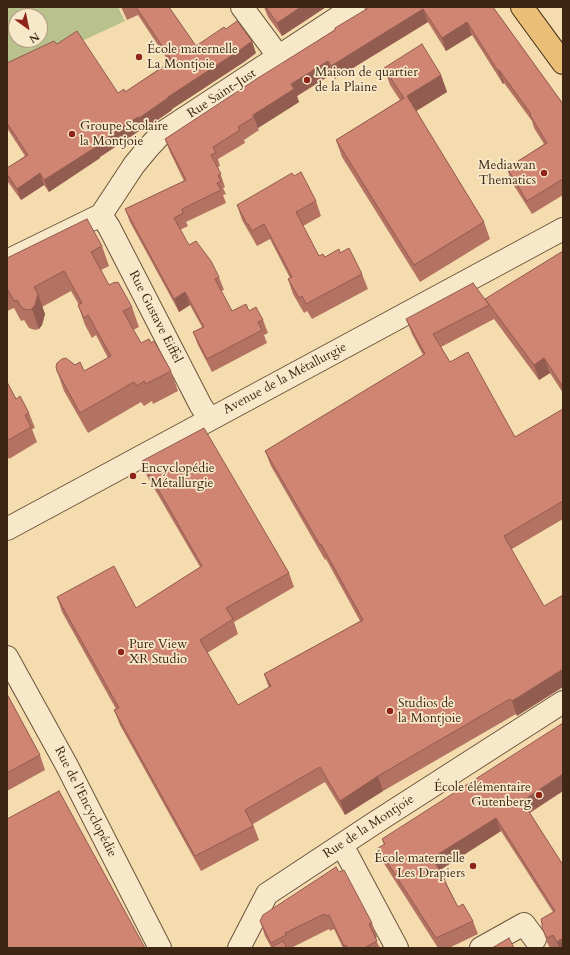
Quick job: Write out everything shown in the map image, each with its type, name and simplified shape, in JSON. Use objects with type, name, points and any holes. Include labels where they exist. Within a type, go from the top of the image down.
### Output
[{"type":"main road","points":[[522,7],[563,62]]},
{"type":"street","points":[[242,7],[279,57]]},
{"type":"street","name":"Rue Saint-Just","points":[[101,215],[134,165],[162,133],[354,7]]},
{"type":"street","points":[[7,261],[101,215]]},
{"type":"street","name":"Rue Gustave Eiffel","points":[[101,215],[109,226],[201,406],[210,419]]},
{"type":"street","name":"Avenue de la Métallurgie","points":[[7,529],[563,229]]},
{"type":"street","name":"Rue de l'Encyclopédie","points":[[7,657],[66,764],[160,948]]},
{"type":"street","name":"Rue de la Montjoie","points":[[239,948],[267,894],[563,702]]},
{"type":"street","points":[[342,845],[397,948]]},
{"type":"street","points":[[481,948],[524,924],[535,939]]},
{"type":"green space","points":[[7,7],[118,7],[125,21],[7,76]]},
{"type":"building","name":"Groupe Scolaire la Montjoie","points":[[136,7],[169,7],[196,46],[224,27],[226,29],[237,21],[252,41],[139,118],[138,117],[96,145],[96,147],[44,180],[40,173],[17,189],[7,174],[7,168],[28,155],[7,123],[7,63],[39,48],[48,48],[48,44],[54,41],[57,44],[77,31],[118,93],[124,89],[125,92],[172,61]]},
{"type":"building","points":[[266,7],[301,7],[277,23]]},
{"type":"building","points":[[370,7],[493,7],[563,104],[563,179],[527,201],[507,168],[547,143],[530,115],[531,114],[499,70],[498,71],[467,22],[442,38],[423,9],[331,66],[328,61],[291,84],[294,89],[253,115],[254,117],[238,127],[240,130],[213,147],[216,153],[211,155],[221,174],[218,175],[221,181],[217,183],[221,190],[182,209],[183,213],[174,218],[189,245],[196,241],[211,261],[219,277],[215,279],[232,311],[246,304],[249,311],[256,307],[263,320],[258,322],[262,330],[207,359],[193,332],[204,327],[185,292],[174,299],[125,209],[186,180],[165,139],[335,30],[335,28]]},
{"type":"building","points":[[422,44],[441,75],[407,96],[484,222],[414,265],[336,140],[404,98],[384,68]]},
{"type":"building","points":[[301,172],[316,201],[296,212],[319,256],[323,254],[325,257],[339,249],[340,253],[349,248],[362,274],[306,304],[302,296],[299,298],[288,279],[292,277],[264,224],[252,231],[237,205],[292,173],[294,176]]},
{"type":"building","points":[[87,219],[102,246],[91,252],[109,285],[118,282],[132,307],[123,311],[141,343],[149,339],[151,343],[154,341],[171,371],[146,384],[144,381],[137,386],[134,382],[80,413],[57,371],[57,363],[66,358],[75,365],[80,362],[84,371],[111,356],[88,315],[84,318],[78,305],[82,303],[64,271],[34,287],[38,294],[35,305],[32,309],[28,310],[22,308],[17,300],[14,301],[7,288],[7,258]]},
{"type":"building","points":[[563,251],[563,387],[544,358],[534,365],[485,299]]},
{"type":"building","points":[[473,283],[489,305],[433,334],[450,362],[468,352],[515,437],[563,409],[563,501],[504,536],[544,606],[563,595],[563,669],[512,701],[510,699],[378,776],[340,801],[320,767],[245,810],[253,826],[195,856],[114,710],[119,708],[57,597],[114,566],[136,608],[202,566],[142,461],[204,428],[289,573],[226,608],[233,619],[200,640],[238,705],[271,686],[264,674],[363,620],[321,544],[320,545],[265,451],[425,354],[406,319]]},
{"type":"building","points":[[7,382],[16,399],[20,396],[29,413],[25,415],[31,427],[7,441]]},
{"type":"building","points":[[7,694],[40,755],[7,773]]},
{"type":"building","points":[[563,723],[563,774],[522,801],[563,865],[563,943],[561,939],[557,942],[553,935],[547,938],[542,928],[541,919],[555,911],[496,818],[432,858],[445,879],[444,880],[458,907],[463,904],[473,921],[436,938],[378,848],[385,844],[382,839]]},
{"type":"building","points":[[59,791],[145,948],[7,948],[7,819]]},
{"type":"building","points":[[336,867],[339,872],[344,870],[372,923],[369,924],[377,941],[366,948],[348,948],[346,945],[344,946],[329,915],[325,916],[324,914],[285,933],[286,935],[271,943],[260,921],[263,915]]},
{"type":"building","points":[[509,938],[514,948],[492,948]]},
{"type":"building","points":[[283,941],[287,948],[270,948]]},
{"type":"place","name":"École maternelle La Montjoie","points":[[139,57]]},
{"type":"place","name":"Maison de quartier de la Plaine","points":[[307,80]]},
{"type":"place","name":"Groupe Scolaire la Montjoie","points":[[72,134]]},
{"type":"place","name":"Mediawan Thematics","points":[[544,173]]},
{"type":"place","name":"Encyclopédie - Métallurgie","points":[[133,476]]},
{"type":"place","name":"Pure View XR Studio","points":[[121,652]]},
{"type":"place","name":"Studios de la Montjoie","points":[[390,711]]},
{"type":"place","name":"École élémentaire Gutenberg","points":[[539,795]]},
{"type":"place","name":"École maternelle Les Drapiers","points":[[473,866]]}]
